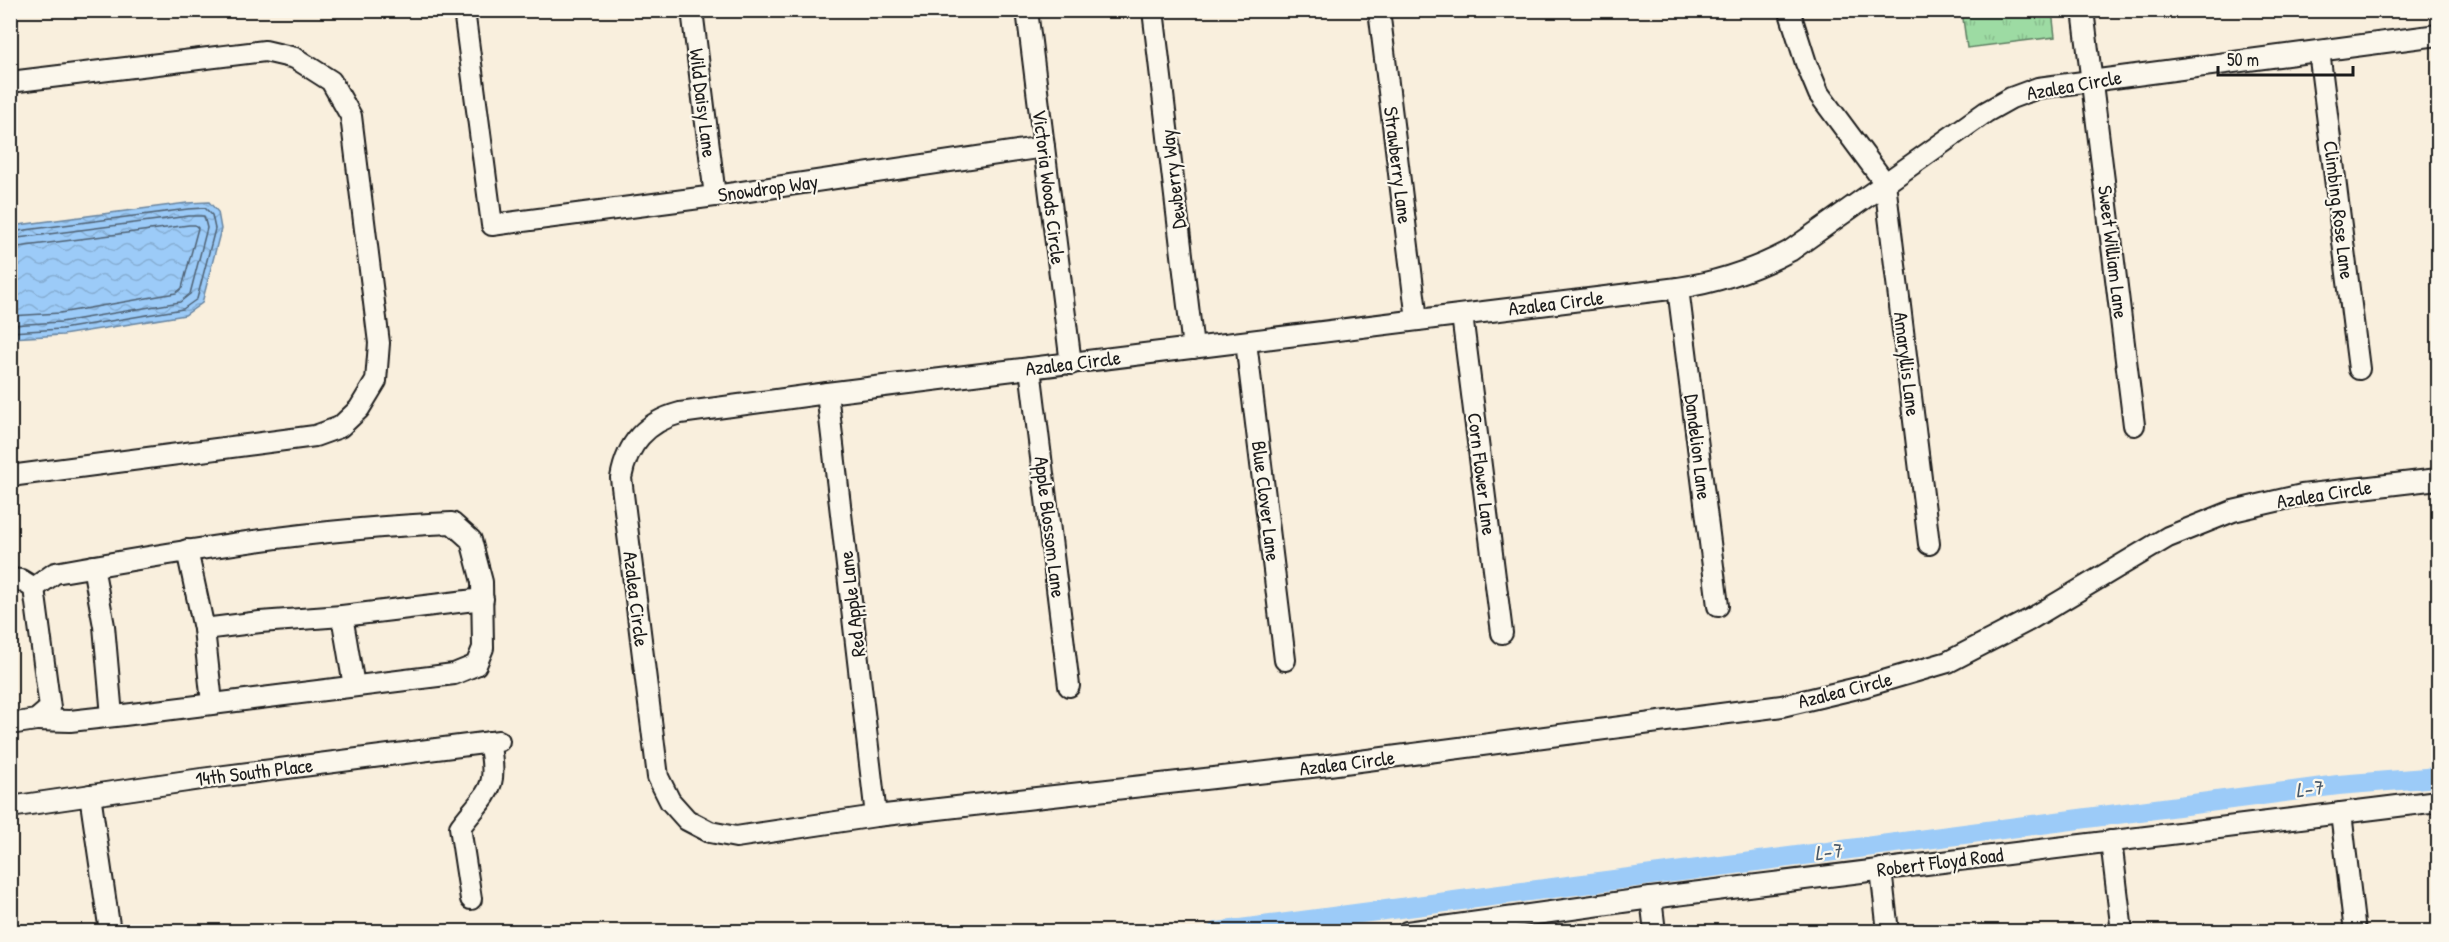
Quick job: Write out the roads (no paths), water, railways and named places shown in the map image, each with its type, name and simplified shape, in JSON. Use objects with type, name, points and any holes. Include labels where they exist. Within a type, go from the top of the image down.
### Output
[{"type":"street","name":"Snowdrop Way","points":[[464,10],[492,225],[715,196],[1044,147]]},
{"type":"street","name":"Wild Daisy Lane","points":[[692,10],[715,196]]},
{"type":"street","name":"Victoria Woods Circle","points":[[1027,10],[1071,363]]},
{"type":"street","name":"Dewberry Way","points":[[1153,10],[1193,348]]},
{"type":"street","name":"Strawberry Lane","points":[[1379,10],[1417,320]]},
{"type":"street","points":[[2083,10],[2091,80]]},
{"type":"street","points":[[1791,16],[1819,94],[1885,183]]},
{"type":"street","name":"Azalea Circle","points":[[2439,35],[2038,88],[1986,111],[1790,250],[1761,266],[1730,278],[1678,288],[827,393],[668,416],[648,428],[632,445],[621,478],[658,777],[670,801],[678,811],[698,827],[723,836],[736,837],[876,816],[1329,765],[1782,706],[1866,686],[1948,662],[2029,620],[2168,537],[2233,511],[2302,495],[2439,478]]},
{"type":"street","points":[[10,82],[266,51],[295,58],[331,81],[351,116],[379,343],[376,381],[359,409],[340,427],[315,436],[10,476]]},
{"type":"street","name":"Climbing Rose Lane","points":[[2319,51],[2359,369]]},
{"type":"street","name":"Sweet William Lane","points":[[2091,80],[2134,425]]},
{"type":"street","name":"Amaryllis Lane","points":[[1885,183],[1929,544]]},
{"type":"street","name":"Dandelion Lane","points":[[1678,288],[1718,606]]},
{"type":"street","name":"Corn Flower Lane","points":[[1462,315],[1502,633]]},
{"type":"street","name":"Blue Clover Lane","points":[[1246,342],[1286,660]]},
{"type":"street","name":"Apple Blossom Lane","points":[[1030,368],[1069,686]]},
{"type":"street","name":"Red Apple Lane","points":[[827,393],[876,816]]},
{"type":"street","points":[[10,724],[36,720],[70,721],[453,674],[476,665],[483,648],[482,582],[471,540],[452,523],[386,526],[188,550],[55,573],[34,588]]},
{"type":"street","points":[[188,550],[204,629],[212,703]]},
{"type":"street","points":[[93,566],[104,626],[112,716]]},
{"type":"street","points":[[10,579],[21,580],[34,588]]},
{"type":"street","points":[[34,588],[50,708],[36,720]]},
{"type":"street","points":[[204,629],[342,616],[483,599]]},
{"type":"street","points":[[342,616],[354,686]]},
{"type":"street","name":"14th South Place","points":[[10,807],[494,741],[492,787],[460,827],[471,899]]},
{"type":"street","points":[[90,795],[110,932]]},
{"type":"street","name":"Robert Floyd Road","points":[[1413,931],[1651,898],[2439,801]]},
{"type":"street","points":[[2341,813],[2355,932]]},
{"type":"street","points":[[2110,841],[2122,932]]},
{"type":"street","points":[[1881,869],[1888,932]]},
{"type":"street","points":[[1651,898],[1655,932]]},
{"type":"water","points":[[209,202],[218,212],[221,229],[202,303],[185,315],[63,335],[11,338],[11,226]]},
{"type":"waterway","name":"L-7","points":[[1217,932],[2338,785],[2438,777]]}]
